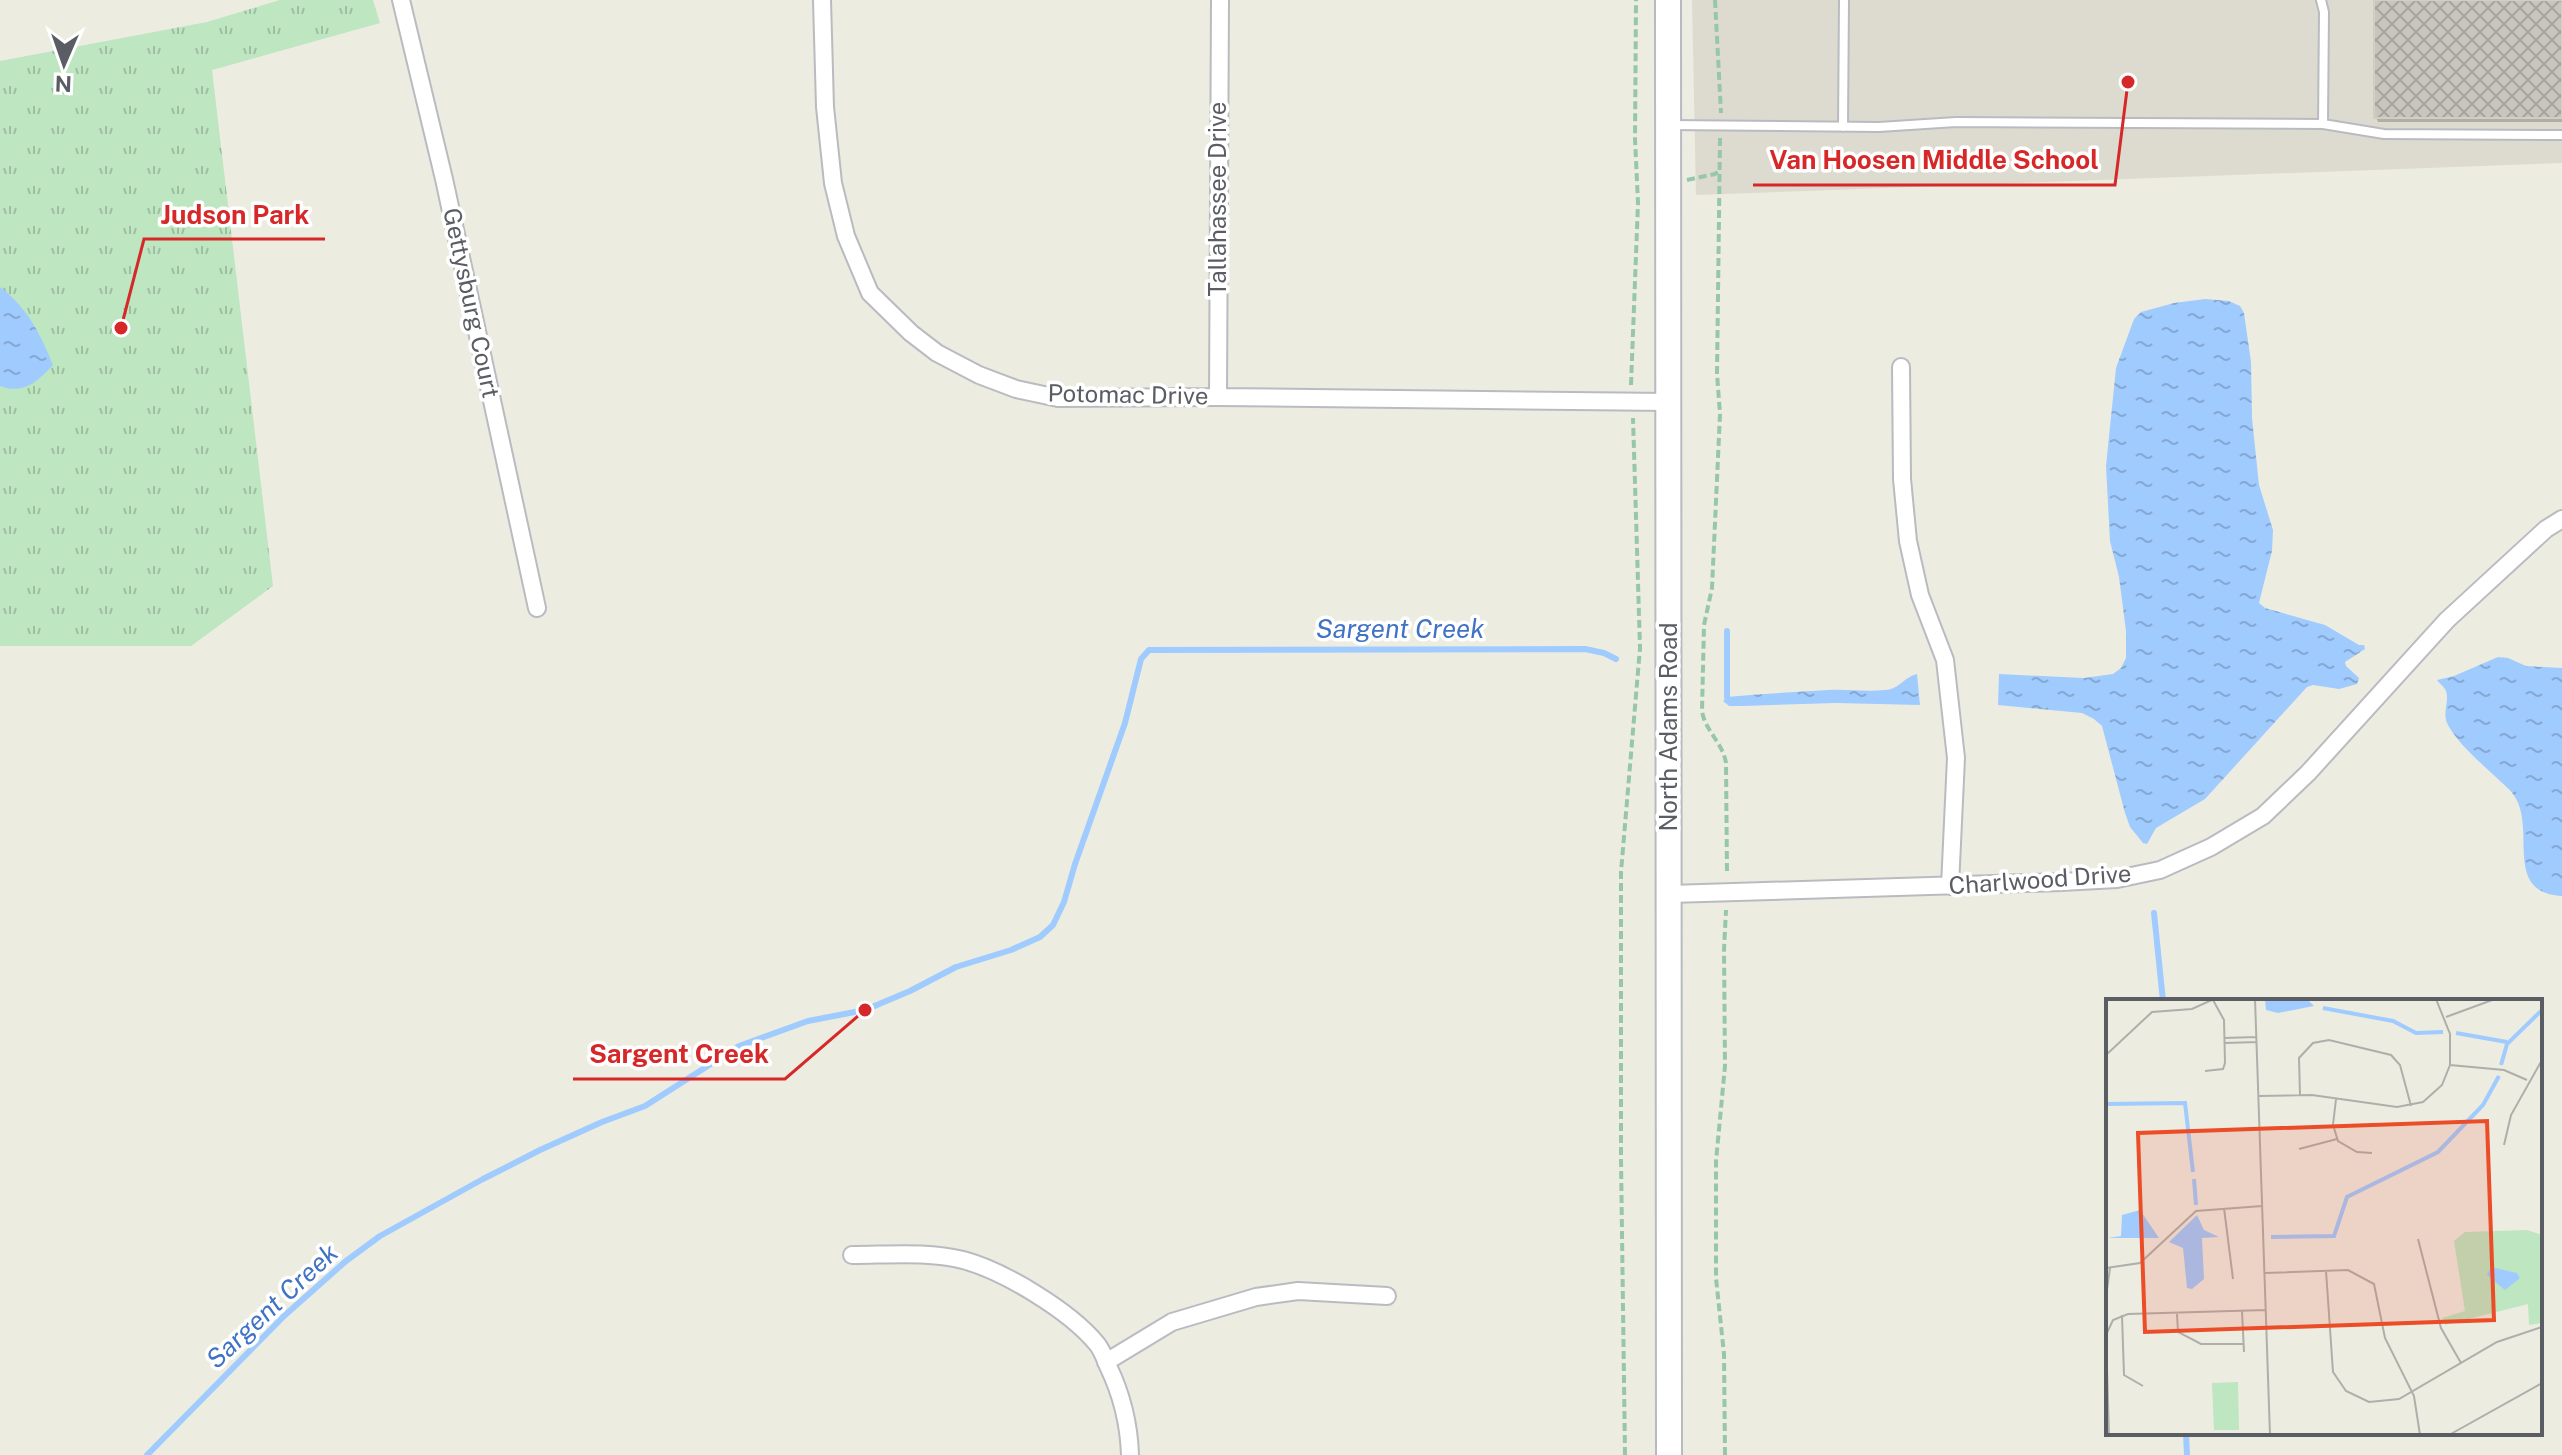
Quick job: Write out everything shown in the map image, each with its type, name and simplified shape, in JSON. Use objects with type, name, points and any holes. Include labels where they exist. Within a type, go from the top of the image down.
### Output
[{"type":"main road","name":"North Adams Road","points":[[1668,0],[1669,1455]]},
{"type":"street","name":"Gettysburg Court","points":[[401,0],[444,179],[537,608]]},
{"type":"street","name":"Potomac Drive","points":[[822,0],[825,107],[836,196],[846,236],[870,293],[937,353],[979,375],[1016,389],[1058,398],[1668,402]]},
{"type":"street","name":"Tallahassee Drive","points":[[1218,397],[1220,0]]},
{"type":"street","points":[[1901,367],[1902,479],[1908,541],[1920,595],[1945,660],[1956,758],[1950,886]]},
{"type":"street","name":"Charlwood Drive","points":[[1670,894],[2117,879],[2160,870],[2211,847],[2263,816],[2308,773],[2447,620],[2546,529],[2562,519]]},
{"type":"street","points":[[852,1255],[917,1255],[962,1260],[1021,1284],[1062,1313],[1098,1345],[1120,1392],[1129,1433],[1130,1455]]},
{"type":"street","points":[[1106,1362],[1172,1322],[1256,1297],[1298,1291],[1387,1296]]},
{"type":"lane","points":[[1843,127],[1844,0]]},
{"type":"lane","points":[[2321,0],[2324,12],[2323,124]]},
{"type":"lane","points":[[1669,125],[1843,127],[1956,122],[2323,124],[2384,134],[2562,135]]},
{"type":"path","points":[[1631,378],[1638,203],[1636,0]]},
{"type":"path","points":[[1715,0],[1721,104]]},
{"type":"path","points":[[1719,149],[1717,374],[1720,414],[1712,588],[1704,625],[1702,711],[1704,720],[1725,754],[1727,877]]},
{"type":"path","points":[[1697,179],[1720,170]]},
{"type":"path","points":[[1625,1455],[1621,872],[1640,648],[1634,433]]},
{"type":"path","points":[[1725,1455],[1724,1354],[1716,1278],[1716,1161],[1725,1066],[1723,985],[1726,911]]},
{"type":"shaded area","points":[[1692,0],[2562,0],[2562,163],[1696,195]]},
{"type":"green space","points":[[280,0],[373,0],[380,23],[212,70],[273,586],[191,646],[0,646],[0,61],[207,22]]},
{"type":"water","points":[[0,287],[18,303],[32,322],[53,365],[23,388],[0,386]]},
{"type":"water","points":[[2205,299],[2229,301],[2240,306],[2244,313],[2251,362],[2252,418],[2259,485],[2273,530],[2272,551],[2259,603],[2265,608],[2325,625],[2364,645],[2365,649],[2345,662],[2359,678],[2357,684],[2339,689],[2307,687],[2205,799],[2156,828],[2147,844],[2130,827],[2102,726],[2082,713],[1998,705],[1999,674],[2084,678],[2113,674],[2121,668],[2126,658],[2126,631],[2119,577],[2110,541],[2106,466],[2116,368],[2134,319],[2141,312]]},
{"type":"water","points":[[2498,657],[2526,666],[2562,668],[2562,896],[2544,892],[2533,884],[2524,858],[2521,811],[2515,797],[2464,747],[2446,720],[2447,693],[2437,680]]},
{"type":"water","points":[[1917,674],[1920,705],[1836,703],[1729,706],[1723,701],[1727,697],[1778,693],[1885,690]]},
{"type":"building","points":[[2374,0],[2562,0],[2562,118],[2374,118]]},
{"type":"waterway","points":[[1727,631],[1727,697]]},
{"type":"waterway","name":"Sargent Creek","points":[[147,1455],[284,1316],[346,1261],[380,1236],[540,1150],[645,1106],[739,1046],[808,1021],[865,1010],[956,967],[1011,950],[1040,937],[1053,925],[1064,902],[1125,723],[1141,659],[1149,650],[1585,649],[1616,659]]},
{"type":"waterway","points":[[2154,913],[2163,999]]},
{"type":"waterway","points":[[2186,1435],[2187,1455]]},
{"type":"place","name":"Van Hoosen Middle School","points":[[2128,82]]},
{"type":"place","name":"Judson Park","points":[[121,328]]},
{"type":"place","name":"Sargent Creek","points":[[865,1010]]}]
